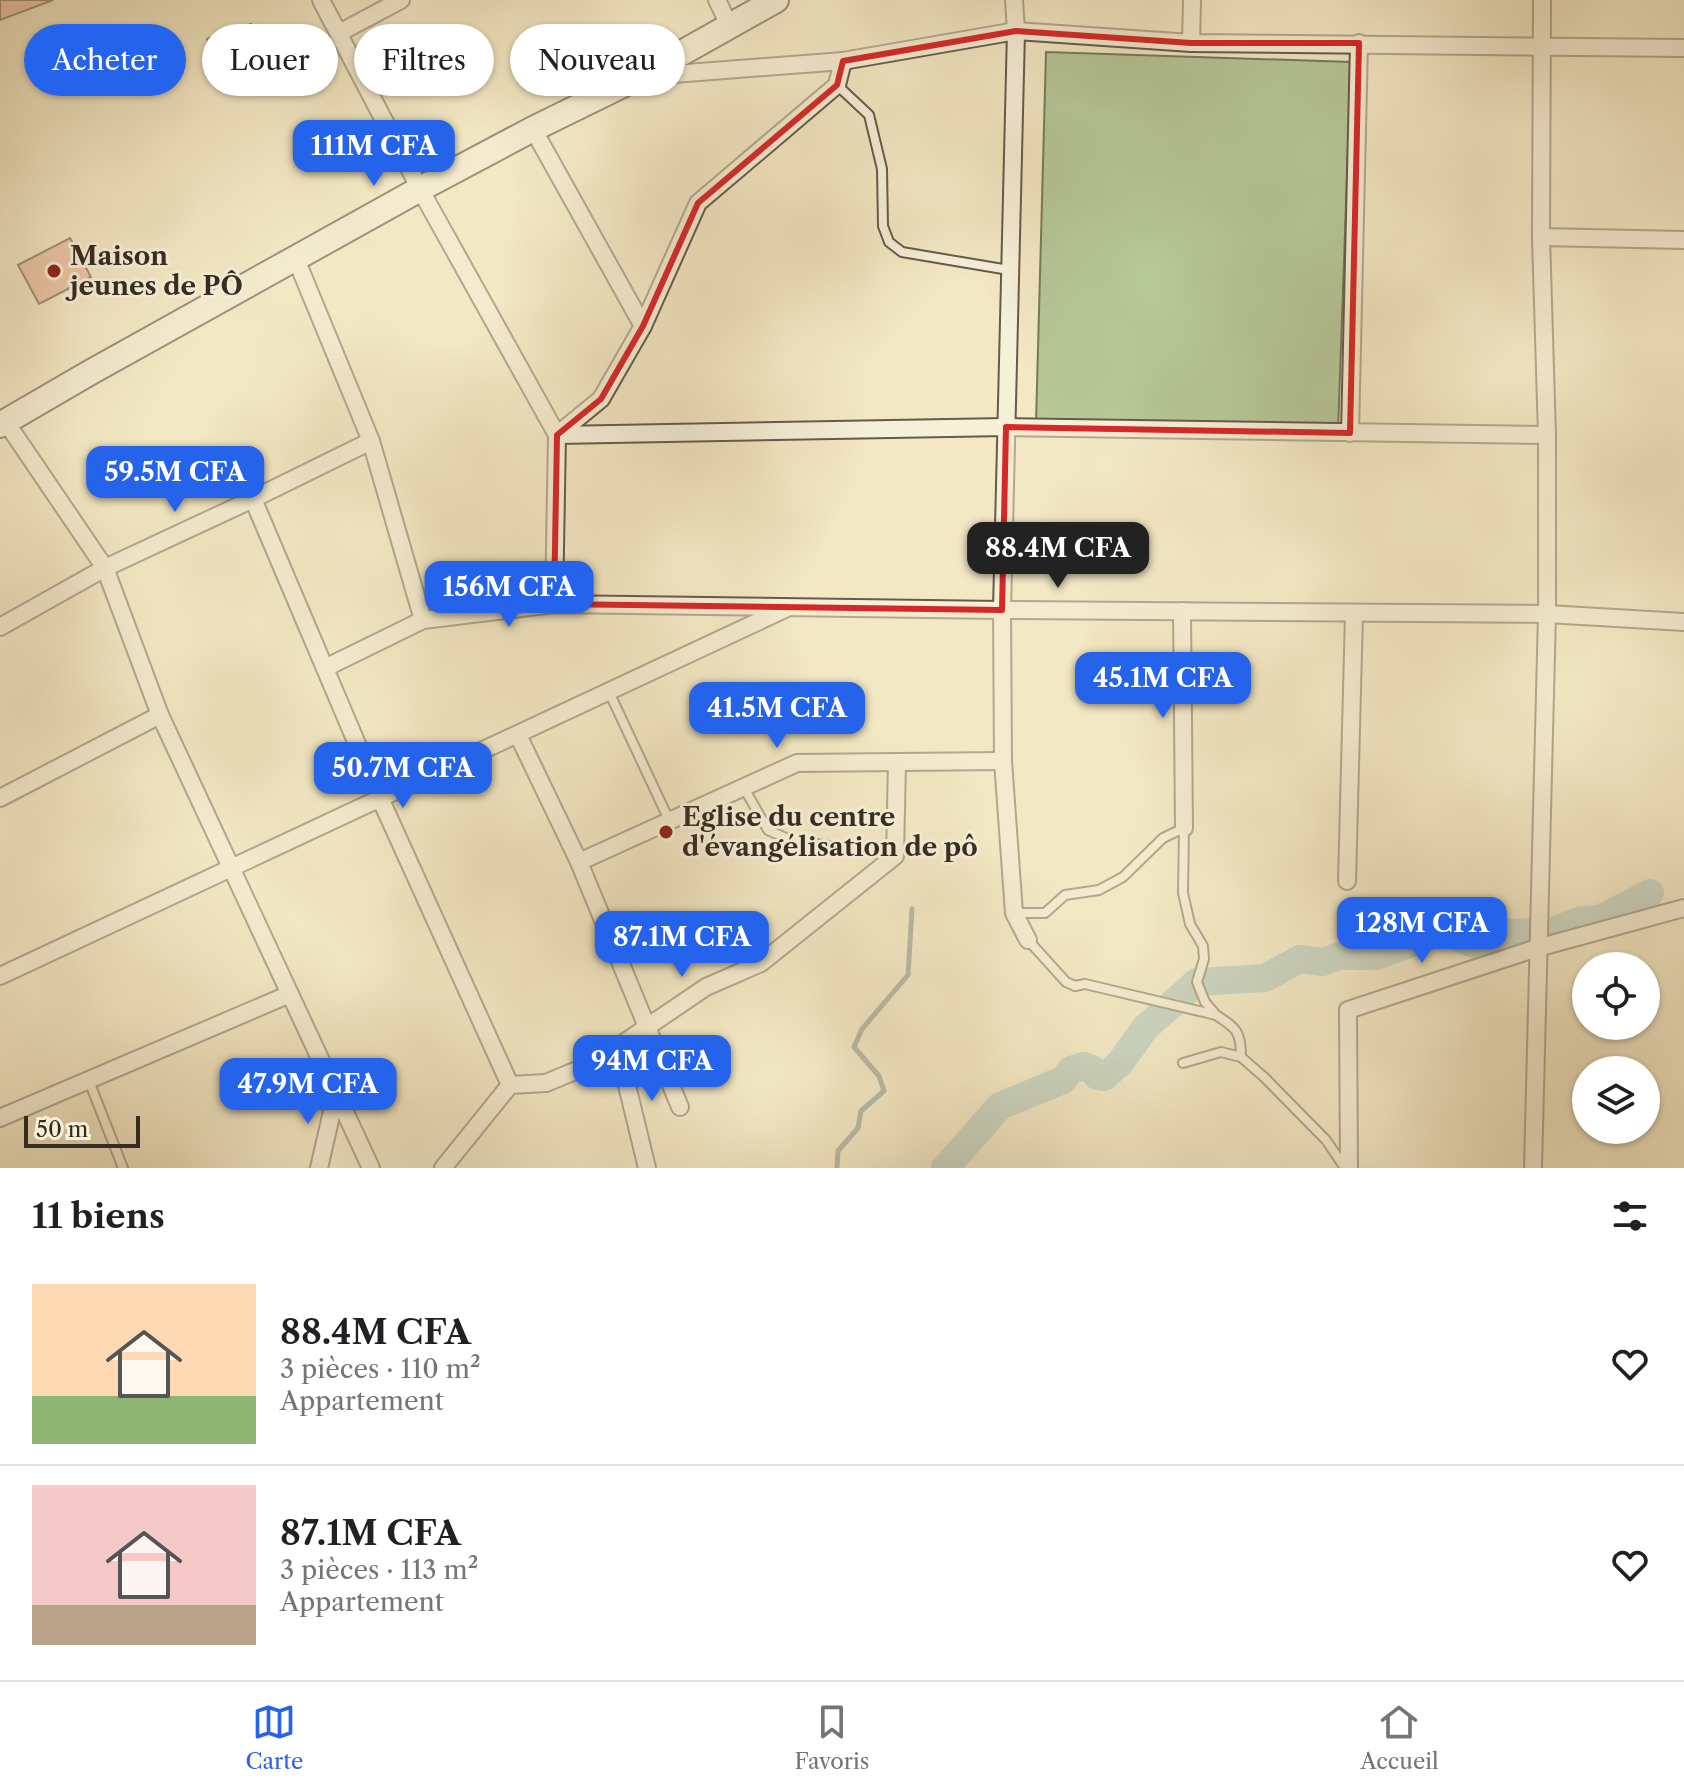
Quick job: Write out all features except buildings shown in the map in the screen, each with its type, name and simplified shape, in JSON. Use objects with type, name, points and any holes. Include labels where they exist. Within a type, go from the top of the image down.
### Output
[{"type":"main road","points":[[685,50],[776,0]]},
{"type":"main road","points":[[2,418],[91,372],[420,189],[600,96]]},
{"type":"street","points":[[321,0],[420,189],[557,435],[554,604]]},
{"type":"street","points":[[339,33],[401,0]]},
{"type":"street","points":[[717,0],[729,25]]},
{"type":"street","points":[[1014,0],[1016,31],[1002,610],[1003,761],[1014,913],[1028,940]]},
{"type":"street","points":[[1191,43],[1192,0]]},
{"type":"street","points":[[1533,1168],[1547,614],[1547,435],[1541,237],[1542,0]]},
{"type":"street","points":[[685,73],[843,61],[1016,31],[1191,43],[1684,48]]},
{"type":"street","points":[[1350,433],[1359,43]]},
{"type":"street","points":[[557,435],[601,399],[643,326],[698,203],[837,85],[843,61]]},
{"type":"street","points":[[533,129],[643,326]]},
{"type":"street","points":[[1541,237],[1684,240]]},
{"type":"street","points":[[296,259],[371,441],[423,620]]},
{"type":"street","points":[[2,418],[105,568],[160,715],[371,1168]]},
{"type":"street","points":[[557,435],[1006,427],[1547,435]]},
{"type":"street","points":[[0,627],[105,568],[371,441]]},
{"type":"street","points":[[253,499],[380,798],[510,1085]]},
{"type":"street","points":[[325,668],[423,620],[554,604],[1547,614],[1684,622]]},
{"type":"street","points":[[0,976],[789,607]]},
{"type":"street","points":[[1182,611],[1184,828]]},
{"type":"street","points":[[1347,881],[1354,614]]},
{"type":"street","points":[[0,798],[160,715]]},
{"type":"street","points":[[518,735],[579,862],[680,1107]]},
{"type":"street","points":[[579,862],[797,763],[1003,761]]},
{"type":"street","points":[[443,1168],[510,1085],[546,1083],[594,1063],[706,987],[761,963],[895,856],[897,762]]},
{"type":"street","points":[[1347,1168],[1348,1010],[1538,937],[1684,908]]},
{"type":"street","points":[[0,1118],[290,994]]},
{"type":"street","points":[[618,1048],[647,1168]]},
{"type":"street","points":[[319,1168],[336,1094]]},
{"type":"lane","points":[[837,85],[869,115],[882,169],[883,226],[889,242],[902,252],[1010,270]]},
{"type":"lane","points":[[609,692],[669,821]]},
{"type":"lane","points":[[744,787],[768,830],[790,840],[895,856]]},
{"type":"lane","points":[[1014,913],[1045,913],[1065,895],[1099,890],[1123,877],[1163,838],[1184,828],[1183,893],[1190,924],[1203,946],[1204,959],[1197,982],[1205,1002],[1216,1015],[1234,1027],[1241,1040],[1241,1057]]},
{"type":"lane","points":[[1028,940],[1066,982],[1075,986],[1085,984],[1216,1015]]},
{"type":"lane","points":[[1183,1063],[1221,1052],[1241,1057],[1326,1140],[1347,1168]]},
{"type":"lane","points":[[89,1080],[123,1168]]},
{"type":"highlighted area","points":[[1016,31],[1191,43],[1359,43],[1350,433],[1006,427],[1002,610],[554,604],[557,435],[601,399],[643,326],[698,203],[837,85],[843,61]]},
{"type":"green space","points":[[1046,52],[1351,62],[1338,431],[1036,423]]},
{"type":"waterway","points":[[945,1168],[1000,1106],[1063,1080],[1071,1070],[1084,1066],[1092,1069],[1097,1076],[1104,1077],[1120,1063],[1145,1028],[1197,982],[1265,978],[1300,959],[1323,962],[1339,956],[1377,956],[1444,931],[1473,944],[1505,933],[1551,932],[1581,920],[1600,919],[1650,893]]},
{"type":"waterway","points":[[837,1168],[838,1151],[858,1128],[861,1111],[884,1091],[879,1076],[854,1047],[862,1029],[908,975],[912,909]]},
{"type":"place","name":"Maison jeunes de PÔ","points":[[54,271]]},
{"type":"place","name":"Eglise du centre d'évangélisation de pô","points":[[666,832]]}]
